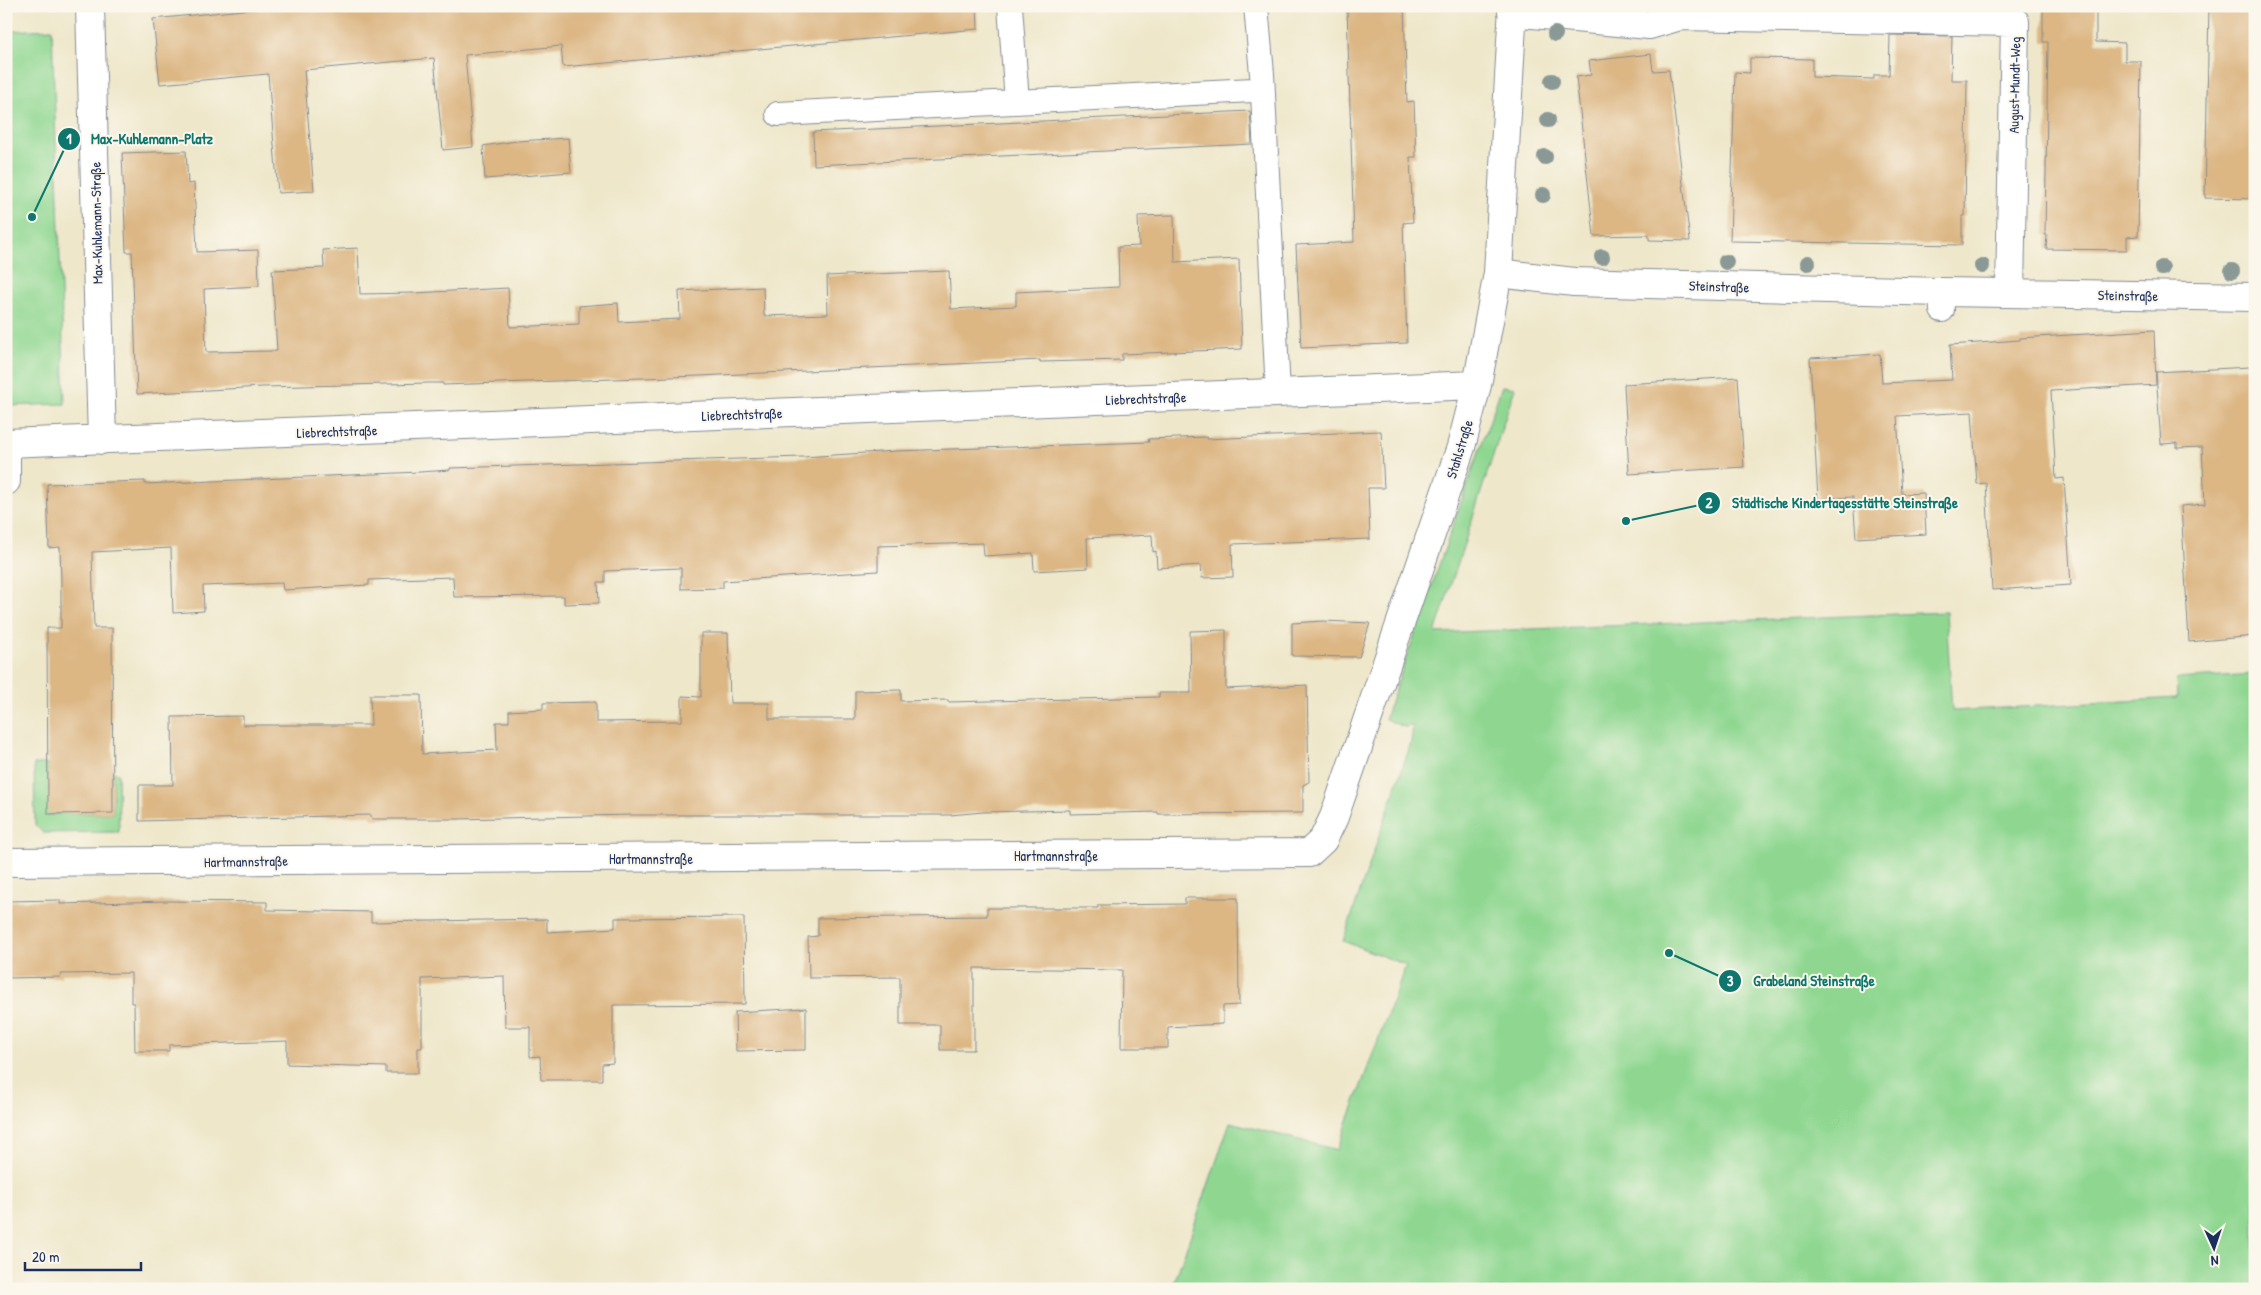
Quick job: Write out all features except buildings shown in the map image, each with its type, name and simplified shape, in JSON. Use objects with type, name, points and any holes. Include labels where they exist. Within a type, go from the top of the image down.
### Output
[{"type":"street","name":"Max-Kuhlemann-Straße","points":[[90,6],[102,440]]},
{"type":"street","name":"Stahlstraße","points":[[1296,853],[1309,853],[1315,849],[1323,840],[1334,817],[1462,447],[1477,385],[1498,273],[1512,9]]},
{"type":"street","name":"August-Mundt-Weg","points":[[1512,9],[1649,25],[1680,16],[2015,22],[2010,293]]},
{"type":"street","name":"Steinstraße","points":[[1498,273],[1574,282],[1942,301],[2010,293],[2255,297]]},
{"type":"street","name":"Liebrechtstraße","points":[[6,443],[1477,385]]},
{"type":"street","points":[[6,443],[6,481]]},
{"type":"street","name":"Hartmannstraße","points":[[6,862],[1296,853]]},
{"type":"lane","points":[[1010,6],[1018,102]]},
{"type":"lane","points":[[1256,6],[1263,84],[1278,393]]},
{"type":"lane","points":[[778,114],[1253,90]]},
{"type":"green space","points":[[52,29],[65,404],[6,406],[6,31]]},
{"type":"green space","points":[[1502,386],[1515,388],[1435,633],[1946,612],[1952,711],[2177,698],[2176,679],[2255,674],[2255,1289],[1172,1289],[1230,1122],[1337,1150],[1406,965],[1343,941],[1411,743],[1413,726],[1404,727],[1385,719]]},
{"type":"green space","points":[[34,764],[48,764],[49,814],[113,813],[113,772],[118,773],[119,832],[43,833],[35,825]]},
{"type":"place","name":"Max-Kuhlemann-Platz","points":[[32,217]]},
{"type":"place","name":"Städtische Kindertagesstätte Steinstraße","points":[[1626,521]]},
{"type":"place","name":"Grabeland Steinstraße","points":[[1669,953]]}]
